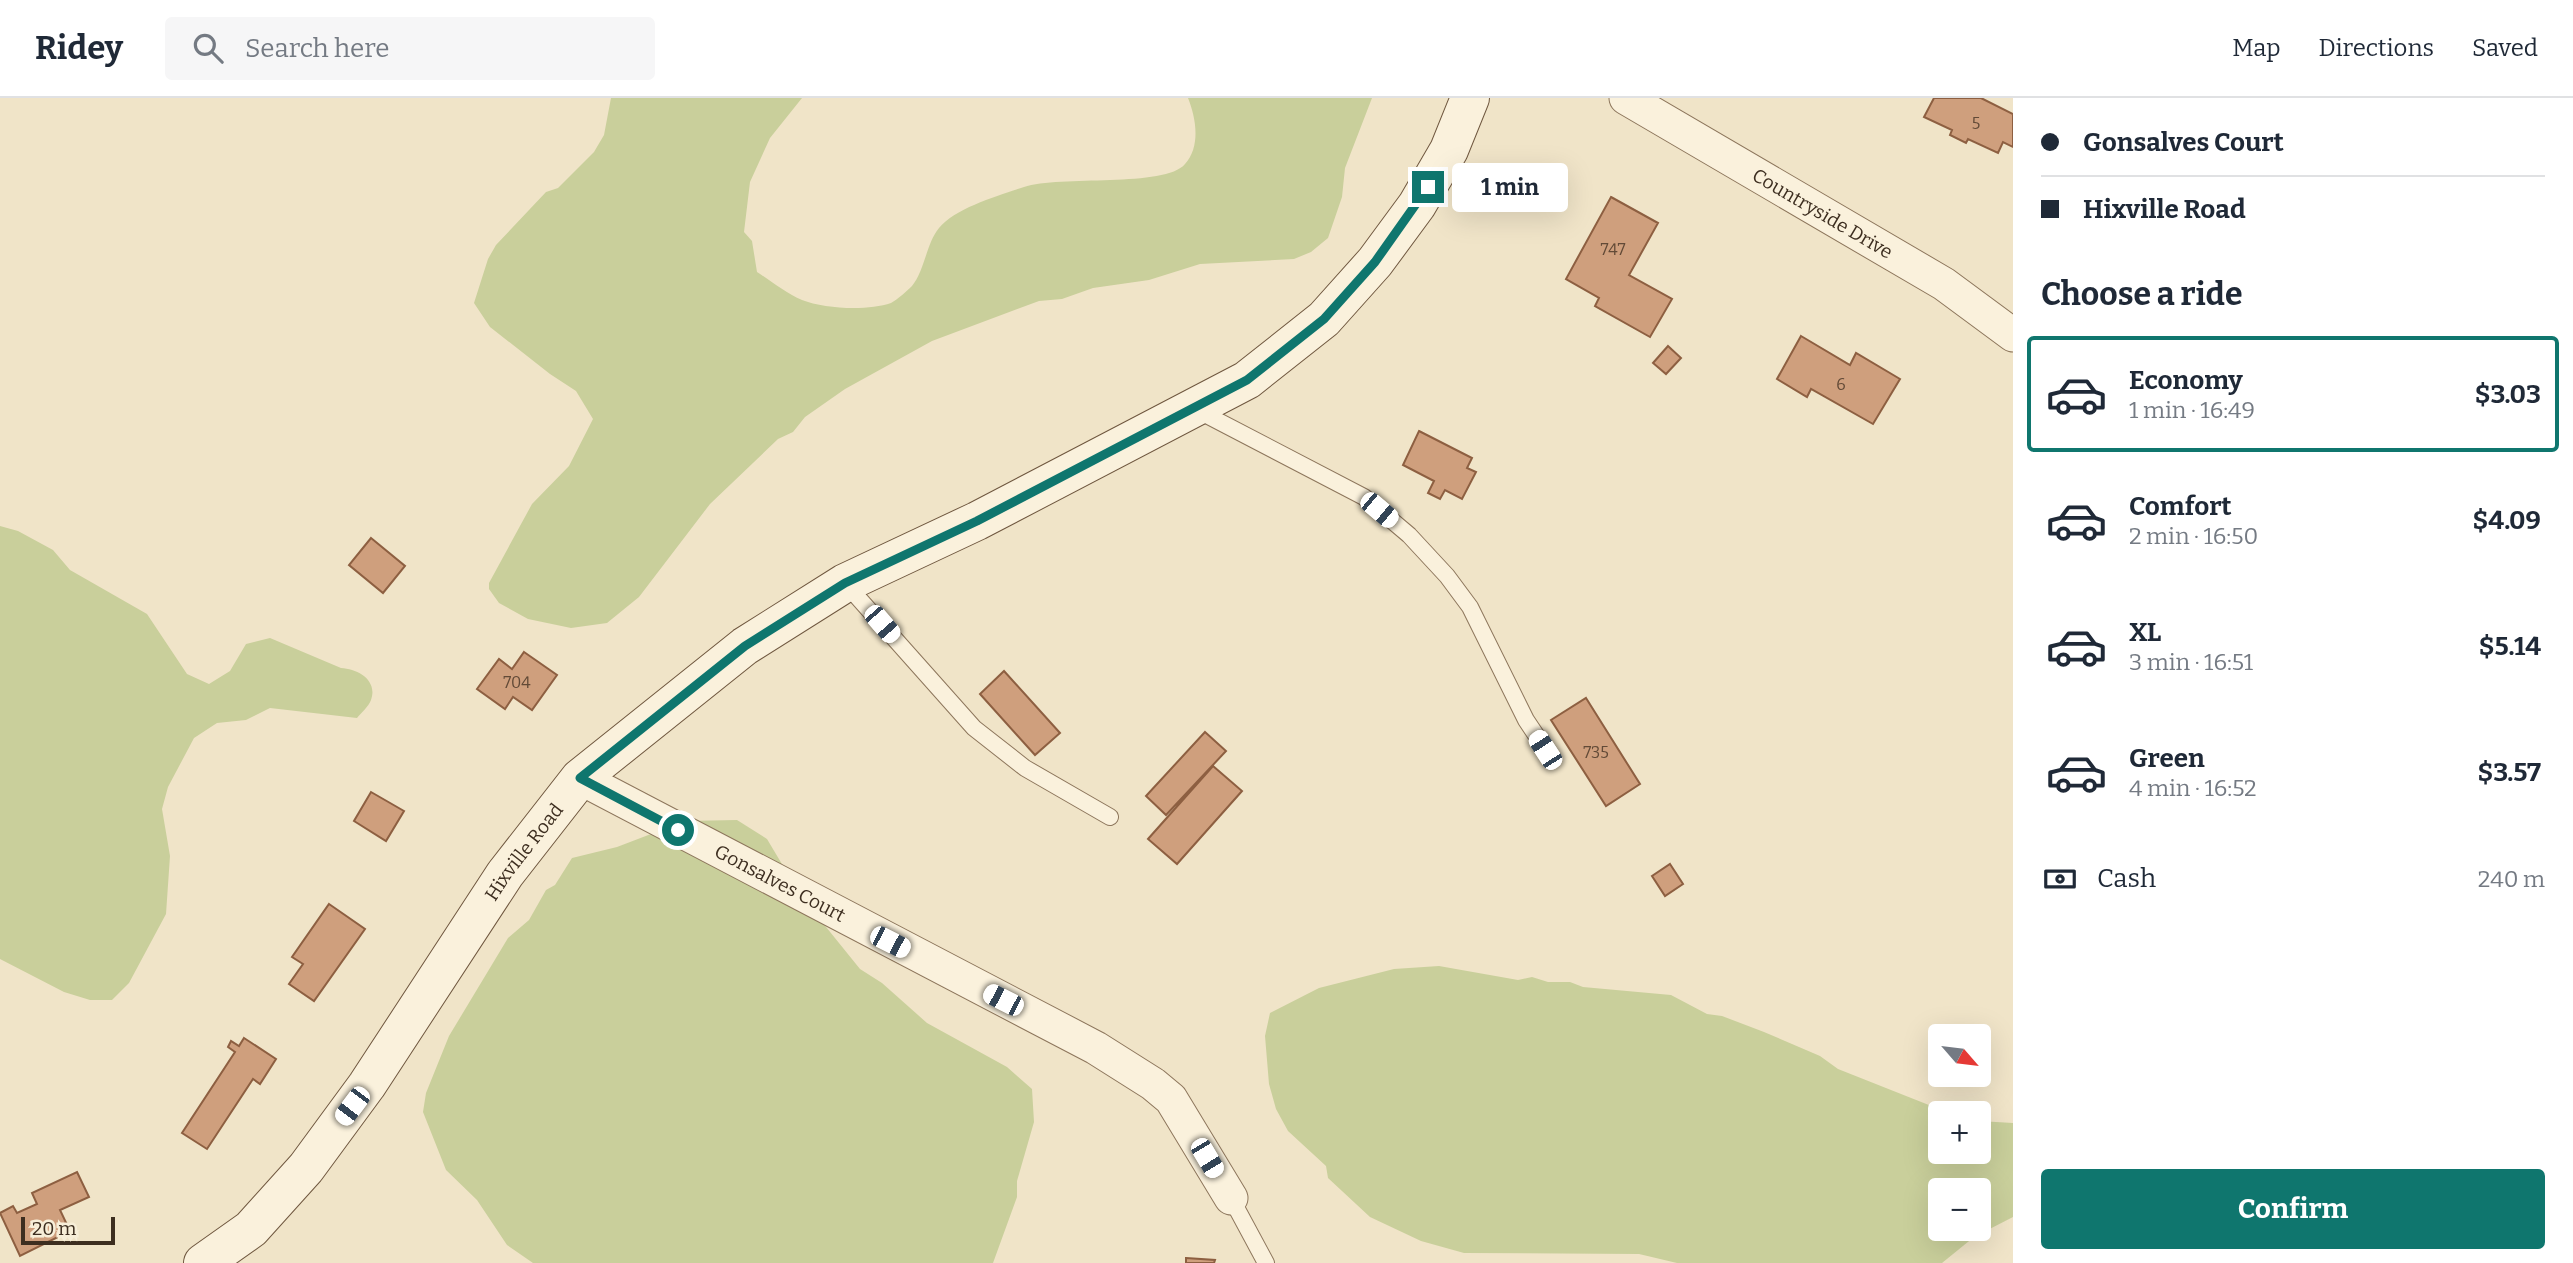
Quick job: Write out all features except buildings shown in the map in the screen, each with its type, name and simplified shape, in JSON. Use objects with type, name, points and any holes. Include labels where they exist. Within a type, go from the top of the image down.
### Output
[{"type":"street","name":"Hixville Road","points":[[203,1263],[251,1229],[306,1168],[367,1085],[505,874],[580,778],[745,646],[845,583],[977,521],[1247,380],[1324,319],[1375,262],[1417,205],[1443,161],[1470,98]]},
{"type":"street","name":"Countryside Drive","points":[[1626,98],[1944,284],[2013,335]]},
{"type":"street","name":"Gonsalves Court","points":[[580,778],[1096,1048],[1153,1084],[1171,1099],[1231,1198]]},
{"type":"lane","points":[[1193,408],[1364,498],[1409,535],[1447,576],[1470,607],[1526,720],[1545,750]]},
{"type":"lane","points":[[845,583],[974,728],[1025,768],[1110,817]]},
{"type":"lane","points":[[1231,1198],[1266,1263]]},
{"type":"green space","points":[[611,98],[802,98],[770,138],[750,182],[744,232],[752,241],[757,272],[779,287],[811,303],[859,308],[882,306],[905,293],[916,280],[939,228],[956,214],[978,203],[1024,187],[1156,176],[1174,171],[1185,164],[1193,149],[1196,132],[1188,98],[1372,98],[1345,168],[1342,197],[1328,238],[1311,252],[1294,259],[1200,264],[1149,280],[1093,288],[1062,299],[1039,301],[932,341],[845,389],[805,417],[793,432],[778,439],[710,504],[639,597],[607,623],[571,628],[528,619],[499,603],[489,589],[489,583],[532,504],[569,466],[593,419],[576,391],[490,327],[474,303],[488,259],[496,245],[546,192],[558,188],[594,152],[604,135]]},
{"type":"green space","points":[[0,526],[18,531],[53,550],[70,570],[147,614],[187,674],[209,684],[230,671],[246,644],[270,638],[341,668],[360,673],[372,687],[370,702],[357,718],[270,708],[246,720],[217,723],[194,738],[168,787],[162,809],[170,856],[166,914],[129,983],[112,1000],[90,1000],[64,992],[0,959]]},
{"type":"green space","points":[[737,820],[767,839],[801,896],[860,969],[882,983],[927,1023],[1007,1067],[1032,1089],[1034,1122],[1017,1181],[1017,1197],[993,1263],[533,1263],[507,1245],[477,1200],[446,1170],[423,1112],[426,1093],[449,1036],[508,938],[529,920],[546,890],[555,885],[572,858],[617,847],[685,821]]},
{"type":"green space","points":[[1439,966],[1518,980],[1532,977],[1548,982],[1570,982],[1583,987],[1671,995],[1707,1014],[1722,1016],[1764,1032],[1820,1056],[1838,1069],[1928,1105],[1928,1164],[1991,1164],[1991,1122],[2013,1123],[2013,1217],[1991,1228],[1991,1178],[1928,1178],[1928,1241],[1969,1241],[1942,1263],[1677,1263],[1639,1254],[1464,1253],[1421,1241],[1370,1217],[1328,1178],[1326,1166],[1288,1131],[1276,1109],[1269,1084],[1265,1036],[1270,1013],[1319,988],[1394,969]]},
{"type":"route","points":[[678,830],[580,778],[745,646],[845,583],[977,521],[1247,380],[1324,319],[1375,262],[1428,187]]}]
